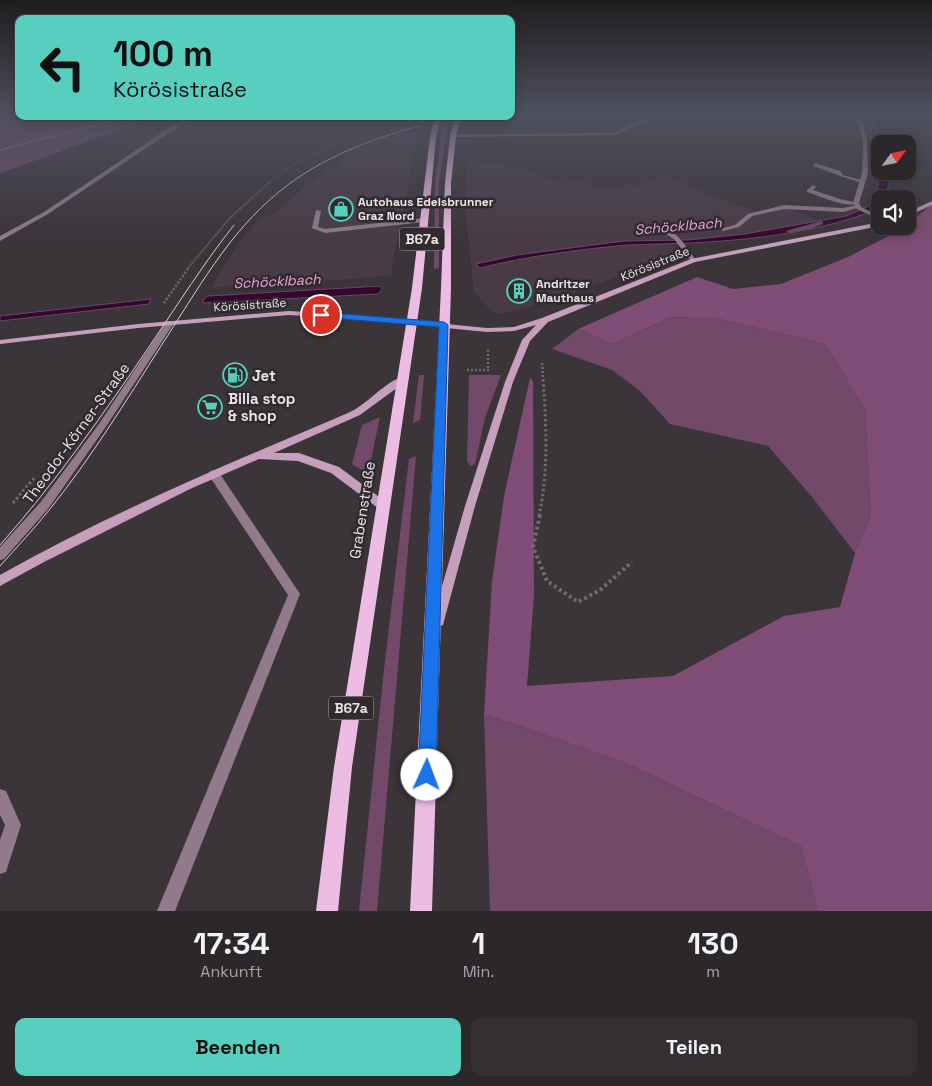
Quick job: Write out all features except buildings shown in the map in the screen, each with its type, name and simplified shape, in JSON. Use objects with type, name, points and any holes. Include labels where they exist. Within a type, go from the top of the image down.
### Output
[{"type":"main road","name":"Grabenstraße","points":[[327,911],[343,767],[382,505],[412,322],[431,156]]},
{"type":"main road","name":"B67a","points":[[421,911],[433,639],[448,183],[451,156]]},
{"type":"main road","points":[[916,210],[932,203]]},
{"type":"main road","name":"Körösistraße","points":[[0,342],[170,322],[289,313],[412,322],[487,330],[514,329],[545,320],[693,260],[735,250],[871,226]]},
{"type":"main road","points":[[433,639],[470,506],[509,382],[526,340],[545,320]]},
{"type":"main road","points":[[0,581],[49,554],[214,474],[357,413],[402,380]]},
{"type":"main road","points":[[257,456],[299,457],[334,470],[382,505]]},
{"type":"street","points":[[0,239],[46,214],[132,156]]},
{"type":"street","points":[[858,206],[865,173],[865,156]]},
{"type":"street","points":[[815,165],[838,172],[841,176],[862,181]]},
{"type":"street","points":[[814,187],[809,191],[858,206],[871,214]]},
{"type":"street","points":[[723,229],[737,226],[750,215],[784,207],[843,210],[858,206]]},
{"type":"street","points":[[318,211],[315,228],[325,231],[424,220]]},
{"type":"street","points":[[663,230],[676,238],[693,260]]},
{"type":"street","name":"Theodor-Körner-Straße","points":[[0,555],[44,506],[102,426],[170,322]]},
{"type":"street","points":[[166,911],[294,594],[214,474]]},
{"type":"street","points":[[0,797],[13,825],[0,866]]},
{"type":"path","points":[[163,304],[218,230],[265,185],[311,156]]},
{"type":"path","points":[[488,347],[488,370]]},
{"type":"path","points":[[541,354],[547,431],[545,489],[533,546],[547,581],[578,602],[600,590],[632,562]]},
{"type":"path","points":[[467,370],[495,370]]},
{"type":"shaded area","points":[[0,156],[49,156],[0,173]]},
{"type":"shaded area","name":"Autohaus Edelsbrunner Graz Nord","points":[[346,156],[413,156],[402,221],[392,263],[393,275],[354,279],[291,282],[291,280],[211,288],[241,239],[261,217],[275,213],[307,185],[342,162]]},
{"type":"shaded area","points":[[439,156],[443,156],[439,184],[439,268],[434,269],[435,181]]},
{"type":"shaded area","points":[[467,160],[521,168],[563,184],[578,179],[606,190],[626,184],[637,186],[664,176],[753,211],[789,208],[823,223],[745,236],[673,243],[677,256],[556,299],[503,314],[493,313],[474,292],[465,207]]},
{"type":"shaded area","name":"Schöcklbach","points":[[878,180],[889,180],[888,190],[877,190]]},
{"type":"shaded area","points":[[932,204],[932,911],[818,911],[801,846],[624,762],[484,714],[492,582],[504,496],[530,378],[533,381],[534,595],[527,686],[673,676],[784,616],[840,607],[855,553],[871,516],[865,408],[825,344],[720,319],[671,317],[612,344],[578,329],[697,277],[733,289],[781,284],[848,257],[891,235],[916,235],[916,217]]},
{"type":"shaded area","name":"Schöcklbach","points":[[871,205],[871,211],[835,223],[763,237],[714,242],[626,245],[552,254],[480,268],[476,264],[517,255],[624,241],[688,240],[745,234],[846,216]]},
{"type":"shaded area","name":"Schöcklbach","points":[[380,286],[382,289],[378,294],[203,303],[204,299],[208,296]]},
{"type":"shaded area","points":[[151,299],[149,304],[0,321],[0,316]]},
{"type":"shaded area","points":[[671,317],[720,319],[825,344],[865,407],[871,517],[855,553],[812,497],[768,446],[670,424],[639,390],[612,370],[552,349],[578,329],[612,344]]},
{"type":"shaded area","points":[[419,375],[424,375],[420,420],[413,423]]},
{"type":"shaded area","points":[[469,375],[501,375],[485,418],[475,464],[470,466],[467,461]]},
{"type":"shaded area","points":[[380,417],[368,474],[352,464],[362,425]]},
{"type":"shaded area","points":[[416,456],[377,911],[359,911],[384,669],[409,459]]},
{"type":"shaded area","points":[[484,714],[624,762],[801,846],[818,911],[490,911]]},
{"type":"waterway","name":"Schöcklbach","points":[[789,231],[808,228],[821,223]]},
{"type":"tram line","points":[[0,566],[44,516],[80,470],[187,304],[229,244],[261,207],[280,191],[312,169],[337,156]]},
{"type":"tram line","points":[[0,545],[41,497],[79,447],[234,225]]},
{"type":"place","name":"Autohaus Edelsbrunner Graz Nord","points":[[341,209]]},
{"type":"place","name":"Andritzer Mauthaus","points":[[519,291]]},
{"type":"place","name":"Jet","points":[[235,375]]},
{"type":"place","name":"Billa stop & shop","points":[[210,407]]},
{"type":"route","points":[[321,315],[444,325],[427,775]]}]
